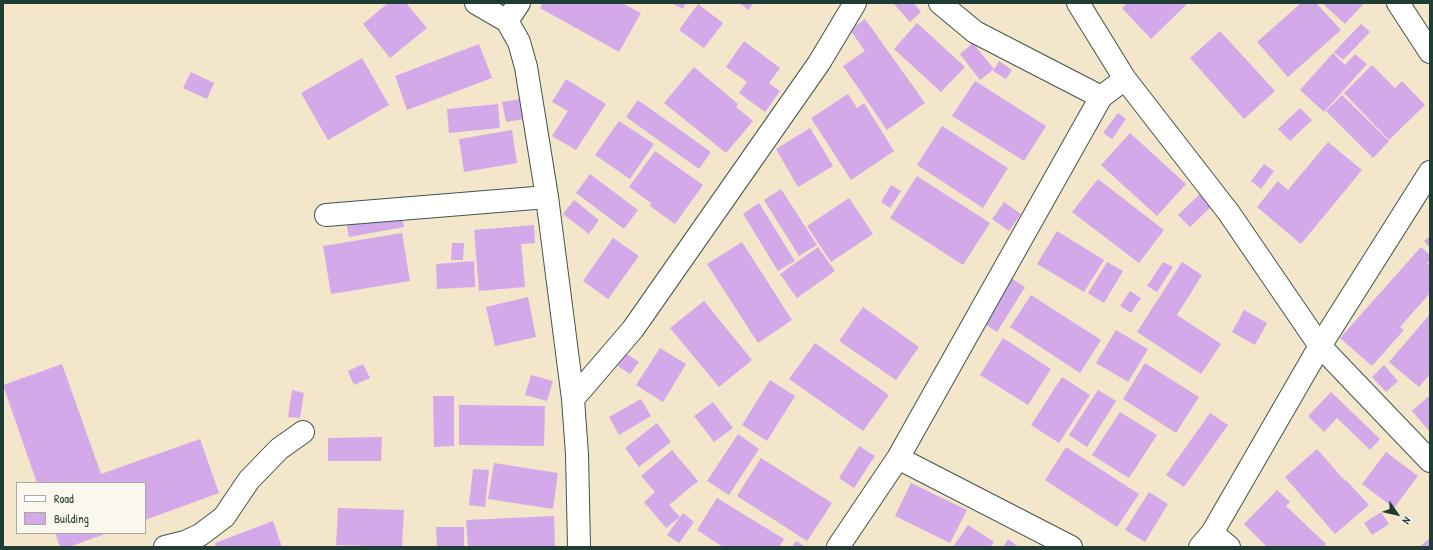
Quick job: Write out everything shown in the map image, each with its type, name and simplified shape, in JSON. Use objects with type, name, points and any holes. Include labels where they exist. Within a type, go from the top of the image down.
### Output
[{"type":"street","points":[[476,3],[507,21],[519,42],[526,67],[547,197],[573,398],[577,454],[579,547]]},
{"type":"street","points":[[507,21],[519,3]]},
{"type":"street","points":[[573,398],[633,329],[819,63],[855,3]]},
{"type":"street","points":[[940,3],[975,32],[1101,96]]},
{"type":"street","points":[[1078,3],[1125,79],[1229,213],[1320,346],[1430,461]]},
{"type":"street","points":[[1398,3],[1430,52]]},
{"type":"street","points":[[838,547],[898,458],[1101,96],[1125,79]]},
{"type":"street","points":[[1229,547],[1206,540],[1320,346],[1430,172]]},
{"type":"street","points":[[326,215],[547,197]]},
{"type":"street","points":[[165,547],[185,542],[202,541],[224,517],[249,480],[279,449],[303,432]]},
{"type":"street","points":[[898,458],[1071,547]]},
{"type":"building","points":[[388,3],[406,3],[427,28],[390,58],[363,24]]},
{"type":"building","points":[[543,3],[622,3],[641,13],[619,52],[540,8]]},
{"type":"building","points":[[671,3],[686,3],[683,9]]},
{"type":"building","points":[[739,3],[753,3],[749,10]]},
{"type":"building","points":[[893,3],[914,3],[921,12],[910,22]]},
{"type":"building","points":[[1127,3],[1188,3],[1151,39],[1122,8]]},
{"type":"building","points":[[1301,3],[1316,3],[1341,30],[1288,77],[1257,42]]},
{"type":"building","points":[[1322,3],[1364,3],[1345,24]]},
{"type":"building","points":[[698,4],[723,23],[704,48],[679,30]]},
{"type":"building","points":[[865,19],[925,103],[887,130],[843,66],[865,51],[850,30]]},
{"type":"building","points":[[917,23],[965,67],[941,92],[894,49]]},
{"type":"building","points":[[1361,24],[1370,32],[1343,60],[1334,52]]},
{"type":"building","points":[[1220,31],[1275,91],[1244,119],[1190,58]]},
{"type":"building","points":[[744,41],[780,68],[769,83],[780,91],[765,112],[739,93],[747,82],[726,67]]},
{"type":"building","points":[[973,43],[994,69],[980,80],[960,54]]},
{"type":"building","points":[[479,44],[492,78],[407,110],[395,76]]},
{"type":"building","points":[[1333,53],[1345,65],[1355,54],[1367,64],[1324,112],[1300,90]]},
{"type":"building","points":[[362,58],[389,105],[328,140],[301,93]]},
{"type":"building","points":[[999,61],[1012,70],[1006,79],[993,71]]},
{"type":"building","points":[[1372,65],[1395,88],[1402,81],[1425,105],[1389,140],[1344,93]]},
{"type":"building","points":[[694,67],[738,104],[736,107],[753,121],[726,153],[664,103]]},
{"type":"building","points":[[191,72],[214,83],[207,99],[183,88]]},
{"type":"building","points":[[566,79],[606,104],[576,150],[552,136],[568,111],[552,102]]},
{"type":"building","points":[[975,81],[1046,126],[1024,161],[952,116]]},
{"type":"building","points":[[848,94],[857,108],[864,103],[894,151],[851,180],[811,118]]},
{"type":"building","points":[[1342,95],[1389,141],[1373,158],[1326,111]]},
{"type":"building","points":[[521,99],[524,119],[506,122],[502,102]]},
{"type":"building","points":[[638,100],[711,152],[699,169],[626,117]]},
{"type":"building","points":[[498,104],[500,128],[449,133],[447,109]]},
{"type":"building","points":[[1300,108],[1312,120],[1290,141],[1278,129]]},
{"type":"building","points":[[1118,113],[1126,119],[1112,139],[1103,133]]},
{"type":"building","points":[[619,121],[654,144],[630,179],[595,155]]},
{"type":"building","points":[[942,126],[1008,168],[983,208],[917,165]]},
{"type":"building","points":[[810,128],[833,166],[798,187],[776,149]]},
{"type":"building","points":[[512,130],[517,163],[464,172],[459,139]]},
{"type":"building","points":[[1130,133],[1186,184],[1157,216],[1101,165]]},
{"type":"building","points":[[1328,142],[1362,170],[1301,244],[1257,207],[1278,181],[1288,190]]},
{"type":"building","points":[[655,151],[703,185],[675,224],[650,206],[651,203],[629,187]]},
{"type":"building","points":[[1264,164],[1274,171],[1261,189],[1251,181]]},
{"type":"building","points":[[590,174],[638,210],[624,229],[576,193]]},
{"type":"building","points":[[917,176],[990,223],[963,265],[890,218]]},
{"type":"building","points":[[1098,179],[1164,230],[1139,263],[1072,212]]},
{"type":"building","points":[[891,185],[901,191],[890,208],[881,202]]},
{"type":"building","points":[[781,189],[817,245],[799,256],[764,200]]},
{"type":"building","points":[[1202,192],[1214,204],[1190,227],[1178,215]]},
{"type":"building","points":[[849,198],[873,234],[831,262],[807,226]]},
{"type":"building","points":[[574,200],[599,220],[589,234],[563,214]]},
{"type":"building","points":[[1004,202],[1021,214],[1009,231],[992,219]]},
{"type":"building","points":[[759,203],[795,261],[778,271],[743,214]]},
{"type":"building","points":[[401,212],[404,227],[349,237],[346,221]]},
{"type":"building","points":[[534,225],[535,243],[521,244],[525,287],[479,291],[474,230]]},
{"type":"building","points":[[1057,231],[1104,260],[1084,292],[1037,264]]},
{"type":"building","points":[[402,233],[410,281],[331,294],[323,246]]},
{"type":"building","points":[[1430,236],[1430,248],[1424,241]]},
{"type":"building","points":[[613,238],[639,256],[608,299],[583,281]]},
{"type":"building","points":[[742,242],[792,320],[758,343],[707,264]]},
{"type":"building","points":[[452,243],[464,243],[463,260],[451,260]]},
{"type":"building","points":[[818,247],[835,271],[797,298],[780,274]]},
{"type":"building","points":[[1421,247],[1430,255],[1430,261],[1427,263],[1430,266],[1430,293],[1400,327],[1404,330],[1372,366],[1340,338]]},
{"type":"building","points":[[474,261],[475,287],[437,289],[436,264]]},
{"type":"building","points":[[1107,262],[1123,271],[1104,303],[1088,293]]},
{"type":"building","points":[[1163,262],[1173,267],[1157,292],[1147,286]]},
{"type":"building","points":[[1182,262],[1202,275],[1177,315],[1221,344],[1201,374],[1137,332]]},
{"type":"building","points":[[1011,278],[1025,287],[997,332],[983,323]]},
{"type":"building","points":[[1130,291],[1141,298],[1131,313],[1120,306]]},
{"type":"building","points":[[1031,295],[1101,340],[1080,373],[1010,327]]},
{"type":"building","points":[[528,297],[536,337],[495,346],[486,307]]},
{"type":"building","points":[[704,301],[752,360],[719,387],[670,328]]},
{"type":"building","points":[[863,307],[919,347],[896,380],[839,341]]},
{"type":"building","points":[[1244,310],[1267,323],[1255,345],[1232,332]]},
{"type":"building","points":[[1430,314],[1430,374],[1419,387],[1389,362]]},
{"type":"building","points":[[1116,330],[1148,349],[1128,382],[1096,363]]},
{"type":"building","points":[[1003,338],[1051,369],[1028,405],[980,375]]},
{"type":"building","points":[[815,343],[889,395],[863,431],[789,379]]},
{"type":"building","points":[[660,348],[686,364],[663,402],[636,385]]},
{"type":"building","points":[[624,352],[639,362],[630,374],[615,364]]},
{"type":"building","points":[[1145,363],[1199,397],[1176,433],[1123,399]]},
{"type":"building","points":[[62,364],[101,474],[200,439],[219,493],[146,520],[146,482],[37,482],[3,385]]},
{"type":"building","points":[[363,364],[370,378],[354,385],[348,371]]},
{"type":"building","points":[[1384,365],[1398,381],[1386,392],[1372,377]]},
{"type":"building","points":[[531,375],[553,381],[547,401],[525,395]]},
{"type":"building","points":[[1062,377],[1090,395],[1059,443],[1031,425]]},
{"type":"building","points":[[770,380],[795,396],[767,441],[742,425]]},
{"type":"building","points":[[292,390],[304,393],[300,418],[288,417]]},
{"type":"building","points":[[1098,390],[1116,401],[1087,447],[1069,435]]},
{"type":"building","points":[[1331,392],[1380,439],[1370,450],[1337,418],[1324,432],[1308,416]]},
{"type":"building","points":[[1430,395],[1430,432],[1412,411]]},
{"type":"building","points":[[433,396],[454,396],[454,446],[434,447]]},
{"type":"building","points":[[641,399],[651,416],[619,435],[609,417]]},
{"type":"building","points":[[713,402],[733,428],[714,442],[694,416]]},
{"type":"building","points":[[459,405],[545,406],[544,446],[459,445]]},
{"type":"building","points":[[1120,412],[1157,435],[1129,478],[1092,455]]},
{"type":"building","points":[[1210,413],[1228,425],[1184,487],[1166,475]]},
{"type":"building","points":[[657,423],[671,442],[639,467],[625,448]]},
{"type":"building","points":[[738,434],[759,449],[729,495],[707,481]]},
{"type":"building","points":[[382,437],[381,461],[328,461],[328,438]]},
{"type":"building","points":[[859,446],[875,456],[854,488],[839,478]]},
{"type":"building","points":[[1066,447],[1139,494],[1117,527],[1045,480]]},
{"type":"building","points":[[1317,449],[1345,481],[1346,480],[1369,505],[1335,534],[1285,477]]},
{"type":"building","points":[[672,450],[698,481],[669,505],[680,517],[666,528],[644,502],[655,492],[641,476]]},
{"type":"building","points":[[1386,452],[1418,476],[1394,508],[1362,484]]},
{"type":"building","points":[[761,458],[832,503],[807,541],[737,496]]},
{"type":"building","points":[[494,463],[558,473],[553,509],[488,499]]},
{"type":"building","points":[[473,469],[489,470],[485,507],[469,505]]},
{"type":"building","points":[[911,483],[967,510],[950,543],[895,516]]},
{"type":"building","points":[[1277,490],[1290,502],[1286,506],[1326,544],[1324,547],[1267,547],[1244,524]]},
{"type":"building","points":[[1149,492],[1168,504],[1145,542],[1125,530]]},
{"type":"building","points":[[717,498],[784,539],[779,547],[723,547],[697,530]]},
{"type":"building","points":[[338,508],[404,510],[402,547],[336,545]]},
{"type":"building","points":[[1381,512],[1389,524],[1372,535],[1364,523]]},
{"type":"building","points":[[683,513],[694,522],[679,543],[667,535]]},
{"type":"building","points":[[554,516],[555,547],[468,547],[466,520]]},
{"type":"building","points":[[273,521],[282,547],[216,547],[215,543]]},
{"type":"building","points":[[968,525],[994,542],[990,547],[953,547]]},
{"type":"building","points":[[436,527],[464,527],[464,547],[437,547]]},
{"type":"building","points":[[55,534],[105,534],[69,547],[60,547]]},
{"type":"building","points":[[1430,538],[1430,547],[1419,547]]},
{"type":"building","points":[[1008,539],[1019,547],[1003,547]]},
{"type":"building","points":[[796,541],[806,547],[792,547]]}]
